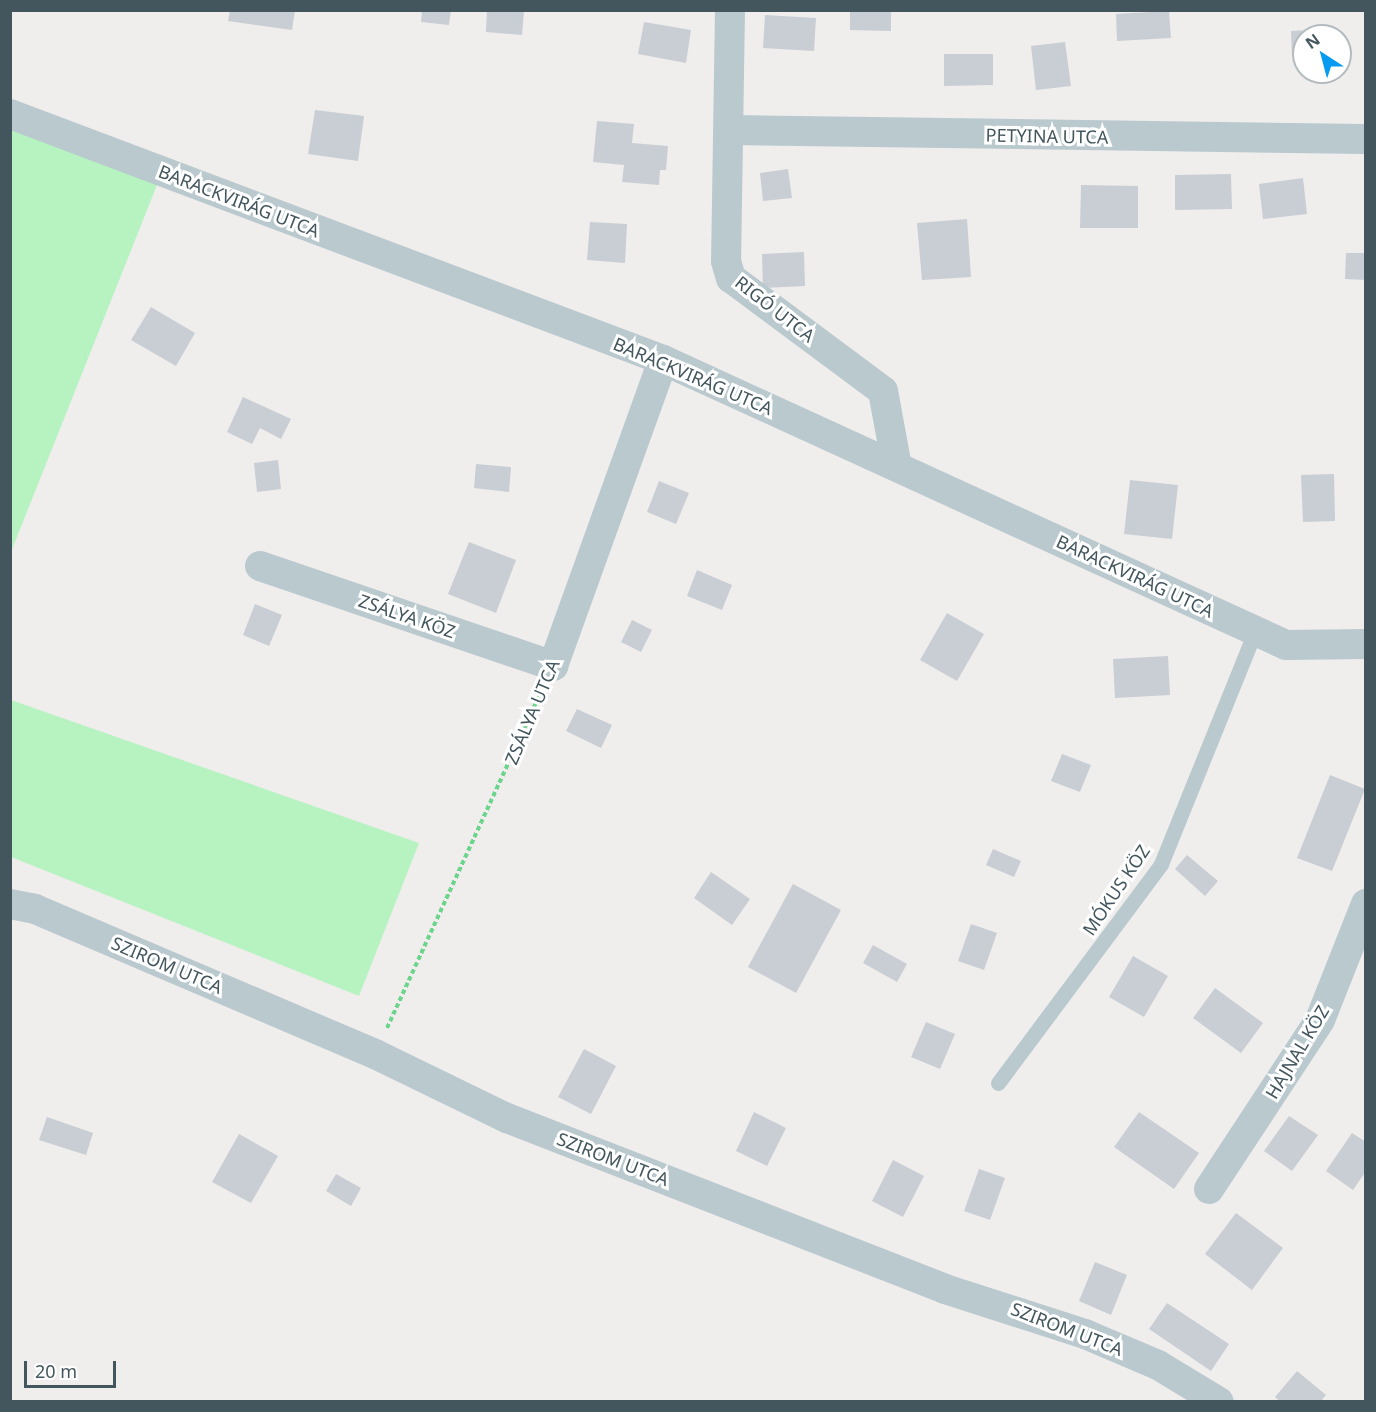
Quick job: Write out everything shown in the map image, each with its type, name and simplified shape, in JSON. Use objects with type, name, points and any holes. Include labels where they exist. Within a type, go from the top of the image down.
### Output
[{"type":"street","name":"RIGÓ UTCA","points":[[730,10],[726,261],[731,278],[883,391],[897,467]]},
{"type":"street","name":"BARACKVIRÁG UTCA","points":[[10,114],[663,360],[1286,645],[1365,644]]},
{"type":"street","name":"PETYINA UTCA","points":[[729,130],[1365,139]]},
{"type":"street","name":"ZSÁLYA UTCA","points":[[553,666],[663,360]]},
{"type":"street","name":"ZSÁLYA KÖZ","points":[[260,566],[553,666]]},
{"type":"street","name":"SZIROM UTCA","points":[[10,904],[35,909],[375,1054],[507,1118],[945,1289],[1085,1334],[1158,1365],[1219,1401]]},
{"type":"street","name":"HAJNAL KÖZ","points":[[1209,1190],[1320,1020],[1365,904]]},
{"type":"lane","name":"MÓKUS KÖZ","points":[[999,1083],[1161,864],[1255,631]]},
{"type":"path","name":"ZSÁLYA UTCA","points":[[375,1054],[553,666]]},
{"type":"green space","points":[[11,125],[157,185],[11,552]]},
{"type":"green space","points":[[11,700],[419,843],[359,996],[11,857]]},
{"type":"building","points":[[230,10],[295,10],[292,30],[228,21]]},
{"type":"building","points":[[422,10],[451,10],[449,25],[421,22]]},
{"type":"building","points":[[487,10],[524,10],[522,35],[486,32]]},
{"type":"building","points":[[850,10],[891,10],[891,31],[850,30]]},
{"type":"building","points":[[1169,11],[1171,38],[1117,41],[1116,14]]},
{"type":"building","points":[[765,15],[816,18],[814,51],[763,48]]},
{"type":"building","points":[[644,22],[691,30],[686,63],[638,54]]},
{"type":"building","points":[[1065,42],[1071,86],[1036,90],[1031,46]]},
{"type":"building","points":[[944,54],[993,54],[993,85],[944,86]]},
{"type":"building","points":[[315,110],[364,116],[358,161],[308,154]]},
{"type":"building","points":[[597,121],[634,124],[632,143],[668,146],[666,170],[660,170],[659,185],[622,182],[624,165],[593,162]]},
{"type":"building","points":[[788,169],[792,198],[763,201],[760,173]]},
{"type":"building","points":[[1231,174],[1232,209],[1175,210],[1175,175]]},
{"type":"building","points":[[1303,178],[1307,214],[1263,219],[1259,184]]},
{"type":"building","points":[[1081,185],[1138,186],[1138,228],[1080,228]]},
{"type":"building","points":[[967,219],[971,277],[922,280],[917,223]]},
{"type":"building","points":[[590,222],[627,224],[625,263],[587,260]]},
{"type":"building","points":[[804,252],[805,286],[763,288],[762,254]]},
{"type":"building","points":[[1346,253],[1366,253],[1366,280],[1345,279]]},
{"type":"building","points":[[151,307],[195,333],[176,366],[131,340]]},
{"type":"building","points":[[243,397],[291,419],[281,439],[260,428],[252,444],[227,432]]},
{"type":"building","points":[[278,460],[281,489],[257,492],[254,463]]},
{"type":"building","points":[[476,464],[511,467],[509,492],[474,488]]},
{"type":"building","points":[[1334,474],[1335,521],[1303,522],[1301,475]]},
{"type":"building","points":[[1130,480],[1178,485],[1172,539],[1124,534]]},
{"type":"building","points":[[659,481],[689,493],[676,524],[647,512]]},
{"type":"building","points":[[469,542],[516,560],[496,613],[448,594]]},
{"type":"building","points":[[697,570],[732,585],[722,610],[687,596]]},
{"type":"building","points":[[255,604],[282,615],[269,646],[243,635]]},
{"type":"building","points":[[947,613],[984,634],[957,681],[920,660]]},
{"type":"building","points":[[632,620],[652,630],[641,652],[621,642]]},
{"type":"building","points":[[1168,656],[1170,695],[1115,698],[1113,659]]},
{"type":"building","points":[[577,709],[612,725],[601,748],[566,731]]},
{"type":"building","points":[[1062,754],[1091,765],[1080,792],[1051,781]]},
{"type":"building","points":[[1330,775],[1365,789],[1332,871],[1297,858]]},
{"type":"building","points":[[993,849],[1021,861],[1014,877],[986,865]]},
{"type":"building","points":[[1187,855],[1218,881],[1205,896],[1175,869]]},
{"type":"building","points":[[711,872],[750,899],[732,925],[694,898]]},
{"type":"building","points":[[793,884],[841,910],[796,993],[748,967]]},
{"type":"building","points":[[971,924],[997,933],[984,970],[958,961]]},
{"type":"building","points":[[873,945],[907,964],[897,982],[863,963]]},
{"type":"building","points":[[1133,956],[1168,976],[1144,1017],[1109,997]]},
{"type":"building","points":[[1215,988],[1263,1023],[1241,1053],[1193,1018]]},
{"type":"building","points":[[926,1022],[955,1034],[940,1069],[911,1057]]},
{"type":"building","points":[[584,1049],[616,1066],[591,1114],[558,1097]]},
{"type":"building","points":[[754,1112],[786,1128],[767,1166],[736,1151]]},
{"type":"building","points":[[1139,1112],[1199,1153],[1174,1189],[1114,1147]]},
{"type":"building","points":[[1289,1116],[1318,1135],[1292,1171],[1264,1151]]},
{"type":"building","points":[[47,1117],[93,1133],[86,1155],[39,1140]]},
{"type":"building","points":[[1352,1133],[1366,1142],[1366,1171],[1353,1190],[1326,1171]]},
{"type":"building","points":[[239,1134],[278,1156],[251,1203],[212,1182]]},
{"type":"building","points":[[893,1160],[924,1176],[903,1217],[872,1201]]},
{"type":"building","points":[[979,1169],[1005,1178],[990,1220],[964,1211]]},
{"type":"building","points":[[336,1174],[361,1188],[351,1206],[326,1191]]},
{"type":"building","points":[[1236,1213],[1283,1248],[1252,1290],[1205,1254]]},
{"type":"building","points":[[1095,1262],[1127,1275],[1111,1315],[1079,1301]]},
{"type":"building","points":[[1167,1303],[1229,1344],[1211,1371],[1149,1329]]},
{"type":"building","points":[[1297,1371],[1326,1395],[1320,1402],[1281,1402],[1275,1397]]}]
